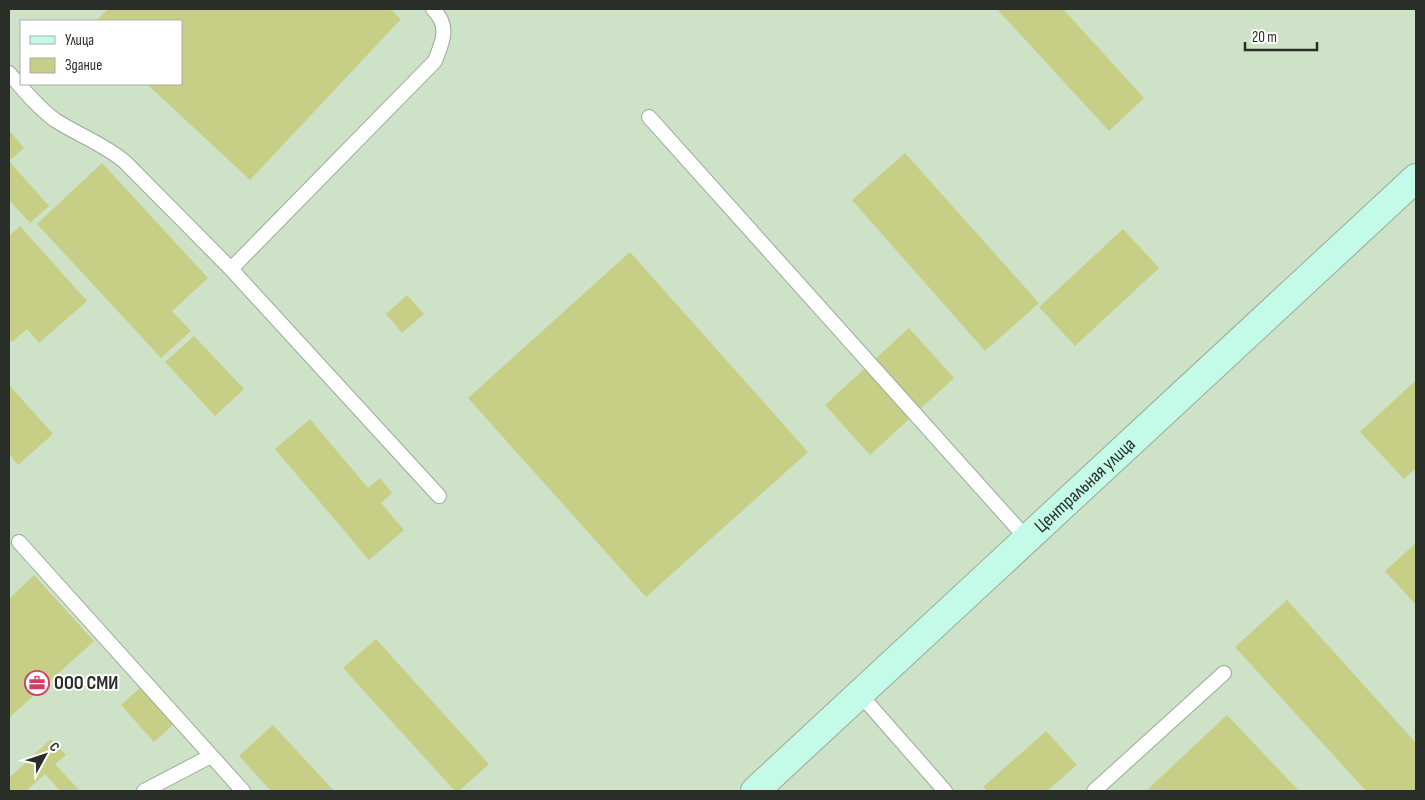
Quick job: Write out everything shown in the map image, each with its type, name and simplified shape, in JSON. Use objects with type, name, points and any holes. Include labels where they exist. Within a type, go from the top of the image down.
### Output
[{"type":"street","name":"Центральная улица","points":[[755,791],[859,693],[1028,540],[1416,178]]},
{"type":"lane","points":[[231,269],[435,61],[445,36],[438,14],[432,9]]},
{"type":"lane","points":[[9,72],[20,85]]},
{"type":"lane","points":[[20,85],[42,110],[113,152],[125,162],[231,269],[439,496]]},
{"type":"lane","points":[[649,117],[1028,540]]},
{"type":"lane","points":[[19,542],[243,791]]},
{"type":"lane","points":[[1094,791],[1224,673]]},
{"type":"lane","points":[[859,693],[945,791]]},
{"type":"lane","points":[[144,791],[211,756]]},
{"type":"shaded area","points":[[9,9],[1416,9],[1416,791],[9,791]]},
{"type":"building","points":[[108,9],[390,9],[401,19],[250,180],[148,85],[182,85],[182,20],[97,20]]},
{"type":"building","points":[[997,9],[1063,9],[1144,98],[1109,131]]},
{"type":"building","points":[[9,130],[24,148],[9,161]]},
{"type":"building","points":[[905,153],[1039,303],[985,351],[852,200]]},
{"type":"building","points":[[9,161],[49,206],[30,223],[9,200]]},
{"type":"building","points":[[102,163],[208,278],[172,311],[191,331],[161,358],[37,224]]},
{"type":"building","points":[[20,226],[87,301],[39,343],[27,329],[12,342],[9,339],[9,236]]},
{"type":"building","points":[[1123,229],[1159,268],[1075,346],[1039,307]]},
{"type":"building","points":[[630,252],[808,452],[646,597],[468,398]]},
{"type":"building","points":[[407,295],[424,314],[402,333],[386,314]]},
{"type":"building","points":[[909,328],[954,378],[870,455],[825,405]]},
{"type":"building","points":[[194,336],[244,389],[215,416],[165,362]]},
{"type":"building","points":[[1416,380],[1416,468],[1404,479],[1360,432]]},
{"type":"building","points":[[9,385],[53,434],[18,465],[9,454]]},
{"type":"building","points":[[310,419],[368,488],[380,478],[392,493],[381,503],[404,530],[369,560],[275,449]]},
{"type":"building","points":[[1416,543],[1416,605],[1385,571]]},
{"type":"building","points":[[34,575],[94,641],[9,718],[9,599]]},
{"type":"building","points":[[1287,600],[1416,743],[1416,791],[1366,791],[1235,647]]},
{"type":"building","points":[[376,639],[489,764],[459,791],[455,791],[343,668]]},
{"type":"building","points":[[141,687],[174,724],[154,742],[121,705]]},
{"type":"building","points":[[1227,715],[1299,791],[1146,791]]},
{"type":"building","points":[[273,725],[334,791],[271,791],[239,756]]},
{"type":"building","points":[[1046,731],[1077,765],[1047,791],[987,791],[983,787]]},
{"type":"building","points":[[51,739],[66,755],[55,764],[80,791],[60,791],[45,774],[26,791],[12,791],[9,788],[9,778]]},
{"type":"place","name":"ООО СМИ","points":[[37,683]]}]
